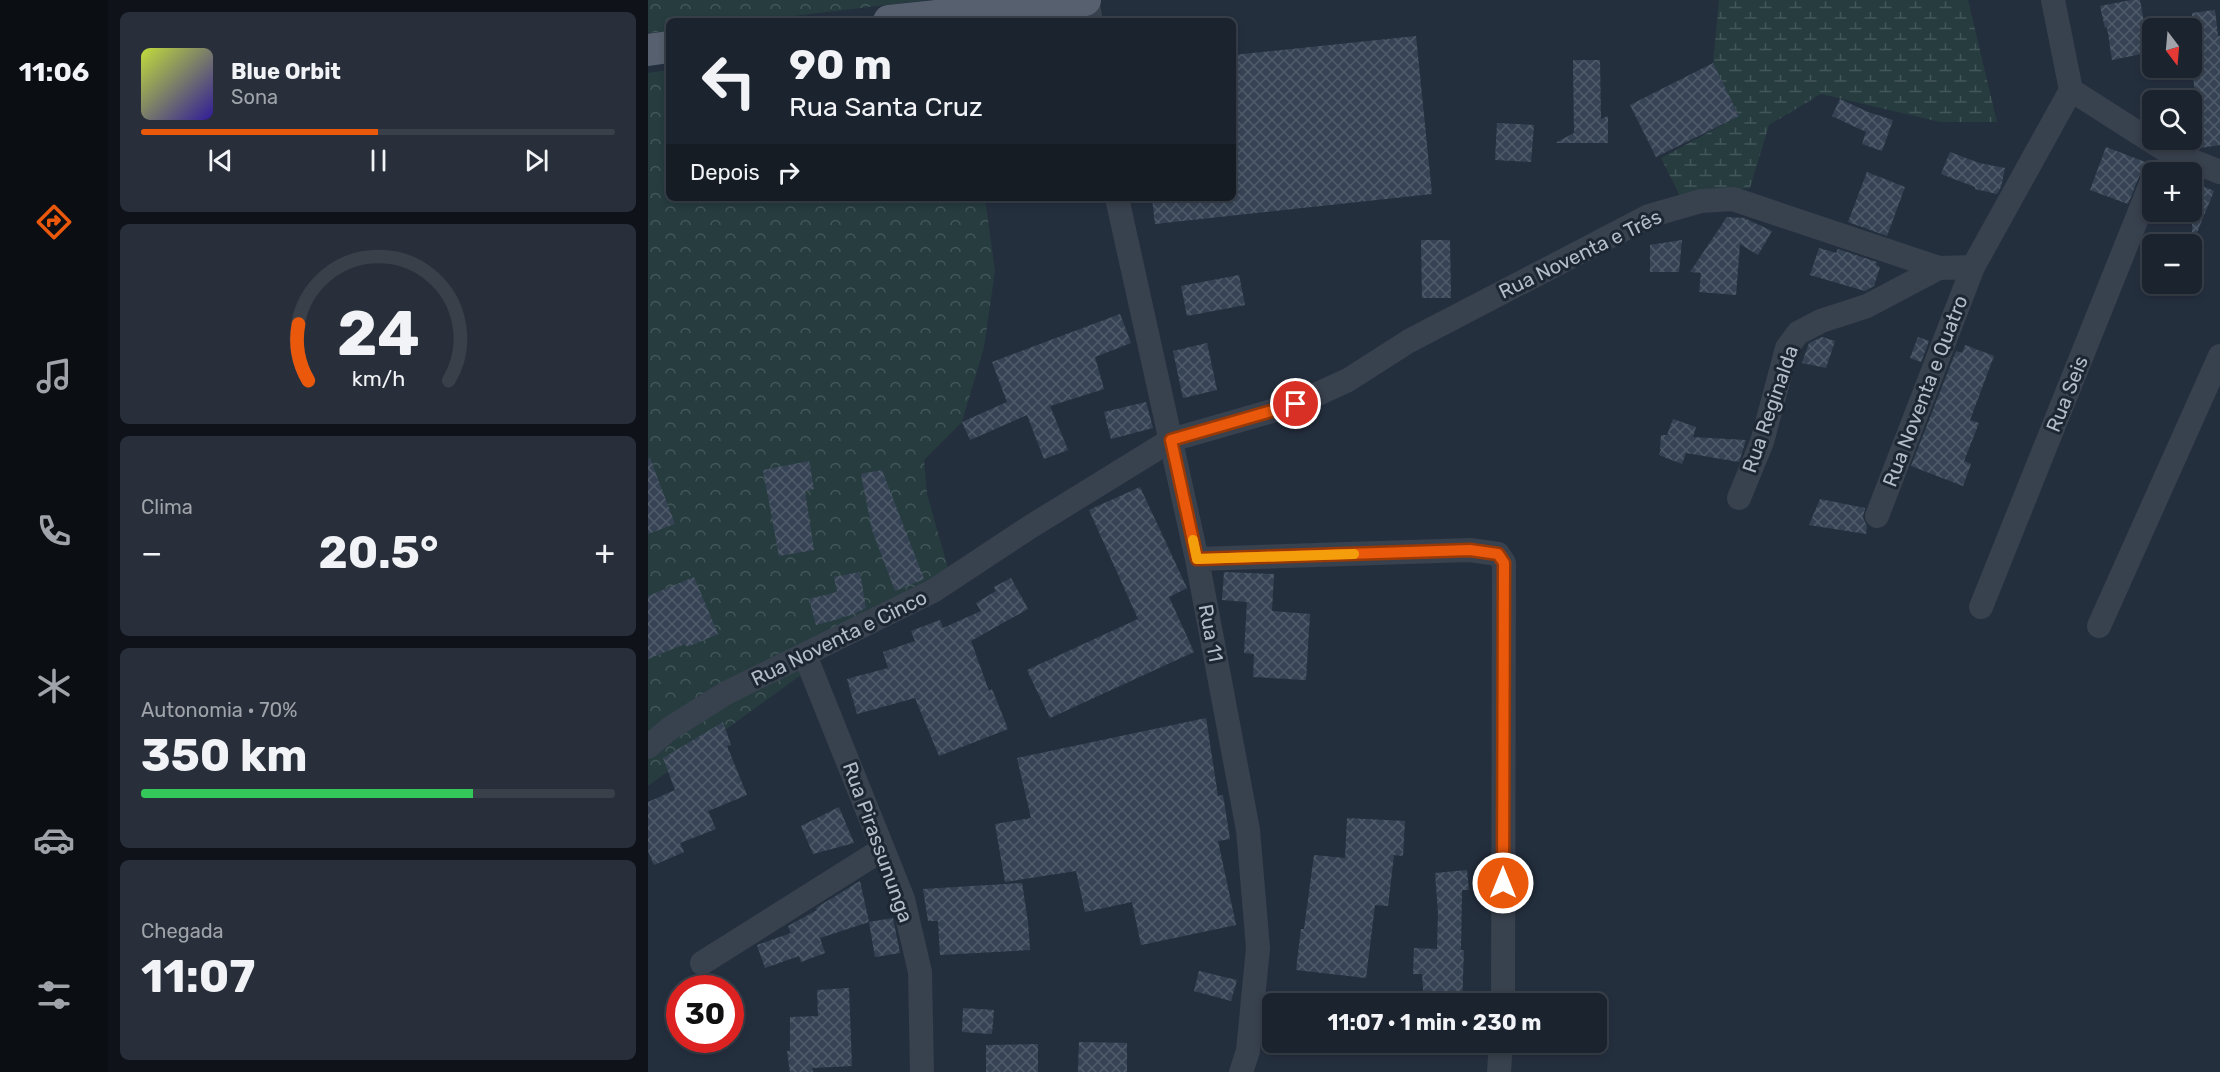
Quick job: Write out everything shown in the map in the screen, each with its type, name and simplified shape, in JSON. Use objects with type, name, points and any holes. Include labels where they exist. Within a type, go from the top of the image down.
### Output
[{"type":"main road","points":[[909,18],[1009,3],[1086,0]]},
{"type":"main road","points":[[648,50],[666,47]]},
{"type":"street","points":[[1086,0],[1090,18]]},
{"type":"street","points":[[1973,267],[2071,90],[2053,0]]},
{"type":"street","points":[[2071,90],[2142,135]]},
{"type":"street","points":[[2160,162],[2165,150],[2218,170]]},
{"type":"street","name":"Rua Noventa e Três","points":[[1030,527],[1171,440],[1306,399],[1348,380],[1409,341],[1650,216],[1701,201],[1733,199],[1939,268],[1973,267]]},
{"type":"street","name":"Rua 11","points":[[1118,201],[1197,559],[1248,830],[1258,948],[1248,1051],[1241,1072]]},
{"type":"street","name":"Rua Seis","points":[[1981,607],[2142,206]]},
{"type":"street","name":"Rua Noventa e Quatro","points":[[1877,516],[1973,267]]},
{"type":"street","name":"Rua Reginalda","points":[[1738,498],[1762,442],[1786,348],[1797,333],[1821,321],[1867,306],[1939,268]]},
{"type":"street","points":[[2099,626],[2220,356]]},
{"type":"street","name":"Rua Noventa e Cinco","points":[[648,747],[669,729],[726,693],[933,591],[1030,527]]},
{"type":"street","points":[[1197,559],[1470,550],[1498,554],[1504,563],[1503,993]]},
{"type":"street","name":"Rua Pirassununga","points":[[805,655],[903,898],[920,972],[922,1072]]},
{"type":"street","points":[[702,963],[883,849]]},
{"type":"street","points":[[1499,1072],[1500,1053]]},
{"type":"green space","points":[[648,0],[928,0],[776,18],[666,18],[666,31],[648,33]]},
{"type":"green space","points":[[1719,0],[1968,0],[1997,122],[1940,122],[1821,94],[1769,125],[1750,188],[1680,196],[1661,158],[1739,116],[1713,63]]},
{"type":"green space","points":[[666,70],[666,201],[985,201],[995,271],[984,347],[962,422],[924,460],[927,494],[948,568],[648,786],[648,73]]},
{"type":"building","points":[[2140,0],[2143,18],[2142,54],[2112,60],[2107,27],[2105,28],[2100,6]]},
{"type":"building","points":[[2215,10],[2218,36],[2220,36],[2220,145],[2202,148],[2202,90],[2195,90],[2193,78],[2202,78],[2202,18],[2192,18],[2192,13]]},
{"type":"building","points":[[1416,36],[1432,194],[1155,224],[1152,201],[1236,201],[1236,55]]},
{"type":"building","points":[[1573,60],[1600,60],[1601,119],[1608,116],[1608,143],[1555,143],[1574,133]]},
{"type":"building","points":[[1713,63],[1739,116],[1656,157],[1630,105]]},
{"type":"building","points":[[1840,99],[1893,120],[1882,151],[1862,144],[1866,132],[1832,116]]},
{"type":"building","points":[[1497,123],[1534,125],[1531,162],[1495,160]]},
{"type":"building","points":[[2106,147],[2145,162],[2142,162],[2142,169],[2128,204],[2090,190]]},
{"type":"building","points":[[1950,152],[1979,163],[2005,168],[1997,194],[1975,189],[1975,187],[1941,174]]},
{"type":"building","points":[[1867,172],[1905,187],[1887,236],[1848,222]]},
{"type":"building","points":[[2202,186],[2214,191],[2202,220]]},
{"type":"building","points":[[1727,217],[1744,218],[1772,231],[1758,255],[1740,244],[1736,295],[1699,292],[1701,273],[1690,272]]},
{"type":"building","points":[[2192,222],[2201,222],[2196,234],[2192,234]]},
{"type":"building","points":[[1421,240],[1450,240],[1451,298],[1422,298]]},
{"type":"building","points":[[1682,240],[1679,272],[1650,272],[1650,245]]},
{"type":"building","points":[[1819,248],[1836,253],[1838,249],[1877,262],[1876,265],[1880,267],[1874,286],[1865,291],[1810,275]]},
{"type":"building","points":[[1239,275],[1245,305],[1187,316],[1181,286]]},
{"type":"building","points":[[1120,314],[1131,343],[1095,357],[1104,389],[1050,406],[1068,450],[1044,459],[1027,415],[970,440],[962,422],[1007,402],[992,362]]},
{"type":"building","points":[[1822,337],[1835,341],[1826,368],[1802,363],[1809,343]]},
{"type":"building","points":[[1918,337],[1929,341],[1921,362],[1910,358]]},
{"type":"building","points":[[1207,343],[1217,390],[1183,398],[1173,351]]},
{"type":"building","points":[[1965,345],[1994,356],[1970,420],[1979,423],[1964,461],[1971,464],[1963,486],[1911,466],[1956,351],[1962,353]]},
{"type":"building","points":[[1146,402],[1153,428],[1111,439],[1104,412]]},
{"type":"building","points":[[1673,419],[1696,427],[1693,437],[1746,440],[1739,462],[1686,453],[1682,464],[1659,455],[1661,435],[1667,435]]},
{"type":"building","points":[[650,458],[675,524],[648,534],[648,459]]},
{"type":"building","points":[[809,461],[814,489],[805,491],[814,550],[779,556],[763,470]]},
{"type":"building","points":[[882,470],[924,579],[895,591],[872,530],[861,474]]},
{"type":"building","points":[[1140,487],[1187,588],[1169,597],[1194,652],[1050,718],[1027,670],[1138,619],[1089,510]]},
{"type":"building","points":[[1820,499],[1865,508],[1863,518],[1867,526],[1866,534],[1809,525]]},
{"type":"building","points":[[860,572],[866,608],[852,615],[816,625],[809,599],[837,592],[834,577]]},
{"type":"building","points":[[1224,572],[1274,574],[1272,611],[1310,614],[1306,680],[1253,677],[1254,654],[1244,653],[1247,602],[1222,600]]},
{"type":"building","points":[[694,577],[718,634],[687,647],[685,644],[648,659],[648,596]]},
{"type":"building","points":[[1011,578],[1028,609],[971,641],[989,691],[992,689],[1008,729],[939,756],[915,698],[857,714],[847,679],[888,668],[883,652],[915,641],[911,631],[940,620],[943,628],[981,611],[976,603],[996,591],[994,587]]},
{"type":"building","points":[[1206,718],[1218,796],[1223,795],[1230,839],[1218,841],[1236,925],[1141,945],[1132,902],[1085,912],[1076,871],[1005,882],[995,824],[1031,818],[1017,758]]},
{"type":"building","points":[[723,722],[731,745],[727,746],[747,795],[708,811],[716,829],[680,843],[684,852],[654,865],[648,851],[648,802],[675,790],[663,758]]},
{"type":"building","points":[[839,807],[854,843],[813,854],[801,826]]},
{"type":"building","points":[[1347,818],[1405,821],[1403,856],[1394,855],[1388,906],[1375,905],[1366,978],[1296,970],[1314,855],[1345,858]]},
{"type":"building","points":[[1467,870],[1469,890],[1462,890],[1462,993],[1423,993],[1422,974],[1413,974],[1414,948],[1437,949],[1438,912],[1435,873]]},
{"type":"building","points":[[860,881],[869,922],[820,938],[825,953],[801,962],[799,956],[765,968],[757,945],[791,933],[788,926],[817,910],[816,908]]},
{"type":"building","points":[[1022,883],[1030,950],[940,955],[938,921],[928,921],[923,889]]},
{"type":"building","points":[[893,918],[900,953],[875,957],[869,922]]},
{"type":"building","points":[[1199,971],[1237,980],[1231,1001],[1194,991]]},
{"type":"building","points":[[849,988],[852,1066],[812,1068],[813,1072],[790,1072],[787,1051],[790,1051],[790,1017],[818,1016],[817,990]]},
{"type":"building","points":[[963,1008],[994,1010],[992,1034],[962,1032]]},
{"type":"building","points":[[1079,1042],[1127,1043],[1127,1072],[1078,1072]]},
{"type":"building","points":[[1038,1044],[1038,1072],[986,1072],[986,1045]]},
{"type":"slow traffic","points":[[1193,540],[1197,559],[1354,554]]},
{"type":"route","points":[[1296,404],[1171,440],[1197,559],[1470,550],[1498,554],[1504,563],[1503,883]]}]
